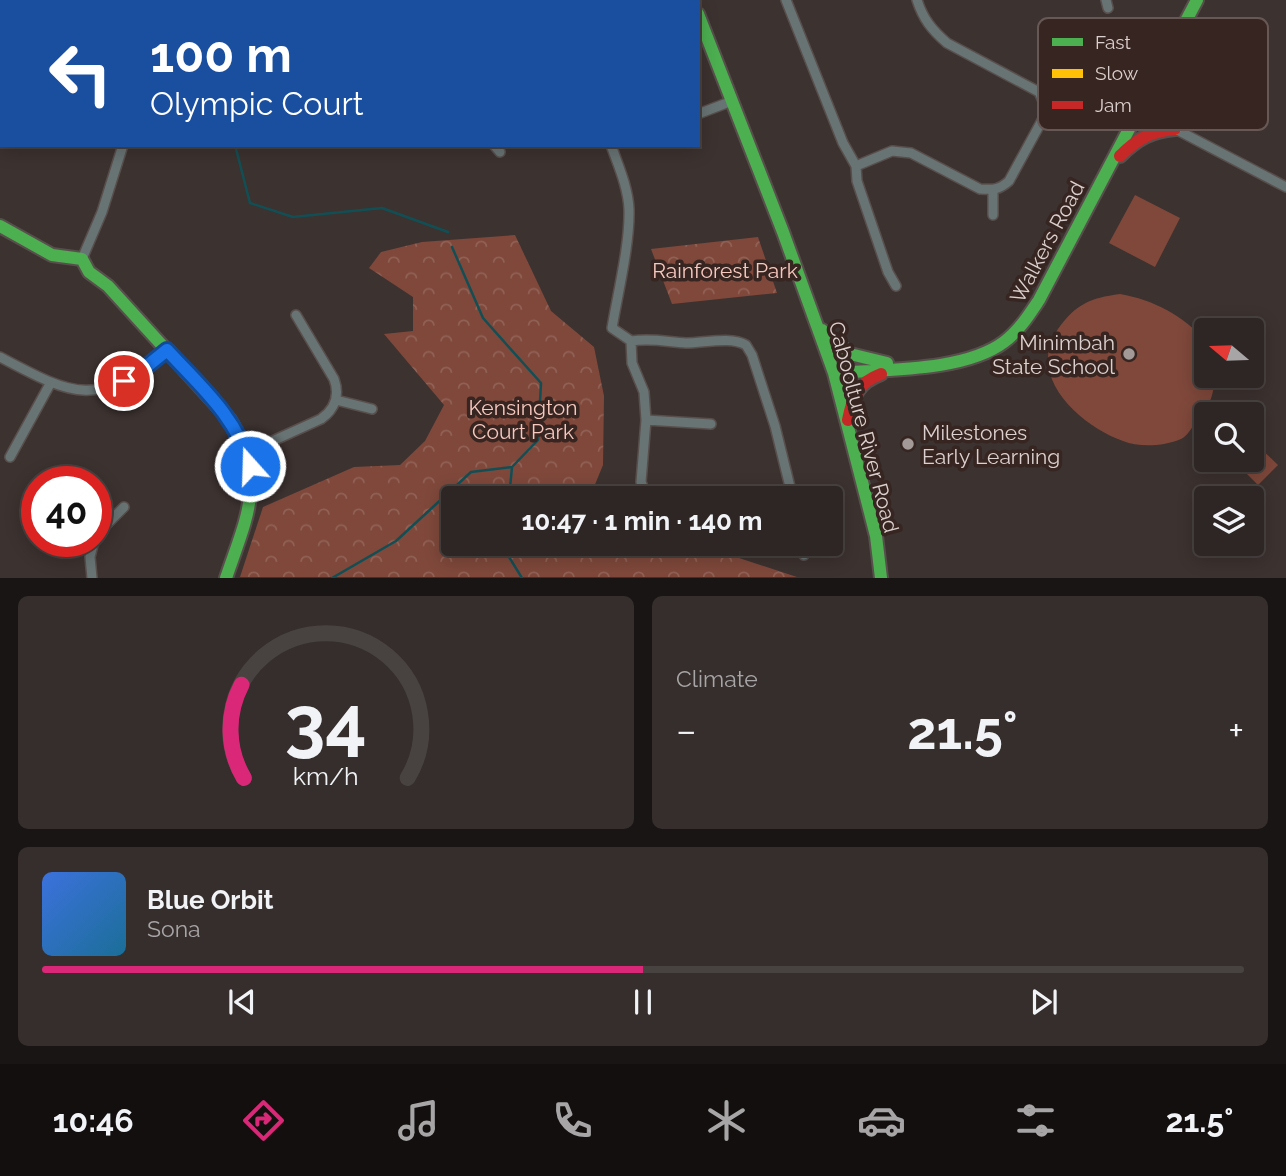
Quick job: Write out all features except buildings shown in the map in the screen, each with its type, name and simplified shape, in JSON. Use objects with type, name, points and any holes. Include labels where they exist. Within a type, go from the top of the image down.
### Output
[{"type":"street","points":[[786,0],[842,143],[856,166],[857,181],[888,272],[896,286]]},
{"type":"street","points":[[917,0],[922,17],[947,43],[1038,91]]},
{"type":"street","name":"Walkers Road","points":[[1188,18],[1197,0]]},
{"type":"street","name":"Caboolture River Road","points":[[700,19],[834,373],[876,536],[881,578]]},
{"type":"street","points":[[700,113],[732,101]]},
{"type":"street","points":[[856,166],[892,151],[911,153],[980,189],[993,191],[1002,188],[1009,181],[1038,128]]},
{"type":"street","name":"Walkers Road","points":[[834,373],[955,362],[1003,345],[1024,324],[1039,300],[1129,130]]},
{"type":"street","points":[[1110,166],[1143,134],[1156,130],[1175,130],[1286,187]]},
{"type":"street","points":[[82,259],[102,212],[122,147]]},
{"type":"street","points":[[614,147],[629,208],[612,328],[631,341],[734,341],[746,345],[752,355],[775,426],[790,486]]},
{"type":"street","points":[[993,191],[993,215]]},
{"type":"street","points":[[0,226],[52,255],[82,259]]},
{"type":"street","points":[[82,259],[89,272],[108,286],[230,420],[246,453],[252,479],[250,507],[226,578]]},
{"type":"street","points":[[246,453],[321,419],[328,414],[336,400],[334,379],[296,315]]},
{"type":"street","points":[[817,325],[838,347],[853,357],[908,366]]},
{"type":"street","points":[[631,341],[632,363],[642,384],[646,420],[642,486]]},
{"type":"street","points":[[0,357],[50,384],[69,389],[90,390],[124,381],[167,350]]},
{"type":"street","points":[[847,425],[854,393],[859,384],[868,378],[908,366]]},
{"type":"street","points":[[10,457],[50,384]]},
{"type":"street","points":[[336,400],[372,409]]},
{"type":"street","points":[[646,420],[711,424]]},
{"type":"street","points":[[112,519],[124,507]]},
{"type":"street","points":[[90,557],[92,578]]},
{"type":"green space","points":[[1135,195],[1180,218],[1155,267],[1109,243]]},
{"type":"green space","name":"Kensington Court Park","points":[[515,235],[551,311],[594,347],[604,396],[603,465],[594,486],[441,486],[441,556],[733,556],[797,577],[240,577],[263,507],[354,467],[400,465],[425,441],[444,405],[384,334],[413,331],[413,297],[369,268],[381,252],[422,242]]},
{"type":"green space","name":"Rainforest Park","points":[[758,237],[777,293],[672,304],[651,249]]},
{"type":"green space","points":[[1120,294],[1144,300],[1167,310],[1194,330],[1194,388],[1213,388],[1210,402],[1194,402],[1194,424],[1181,439],[1160,445],[1144,445],[1107,434],[1075,412],[1053,382],[1048,365],[1050,347],[1058,329],[1078,308],[1100,298]]},
{"type":"green space","points":[[1264,452],[1278,465],[1258,485],[1245,472],[1264,472]]},
{"type":"waterway","points":[[236,147],[250,203],[293,217],[382,208],[448,232]]},
{"type":"waterway","points":[[452,247],[483,318],[541,383],[538,440],[512,467],[510,486]]},
{"type":"waterway","points":[[332,578],[396,541],[471,472],[512,467]]},
{"type":"waterway","points":[[508,556],[522,578]]},
{"type":"traffic: fast","points":[[1188,18],[1197,0]]},
{"type":"traffic: fast","points":[[700,19],[783,232],[834,373],[876,536],[881,578]]},
{"type":"traffic: fast","points":[[834,373],[946,364],[987,352],[1004,342],[1039,300],[1129,130]]},
{"type":"traffic: fast","points":[[0,226],[52,255],[82,259],[89,272],[108,286],[230,420],[241,442],[251,480],[246,517],[226,578]]},
{"type":"traffic: fast","points":[[822,330],[850,354],[887,363]]},
{"type":"traffic: jam","points":[[1120,156],[1145,137],[1170,130]]},
{"type":"traffic: jam","points":[[848,420],[857,391],[866,382],[881,374]]},
{"type":"place","name":"Minimbah State School","points":[[1129,354]]},
{"type":"place","name":"Milestones Early Learning","points":[[908,444]]},
{"type":"route","points":[[124,381],[167,350],[230,420],[242,440],[250,466]]}]
